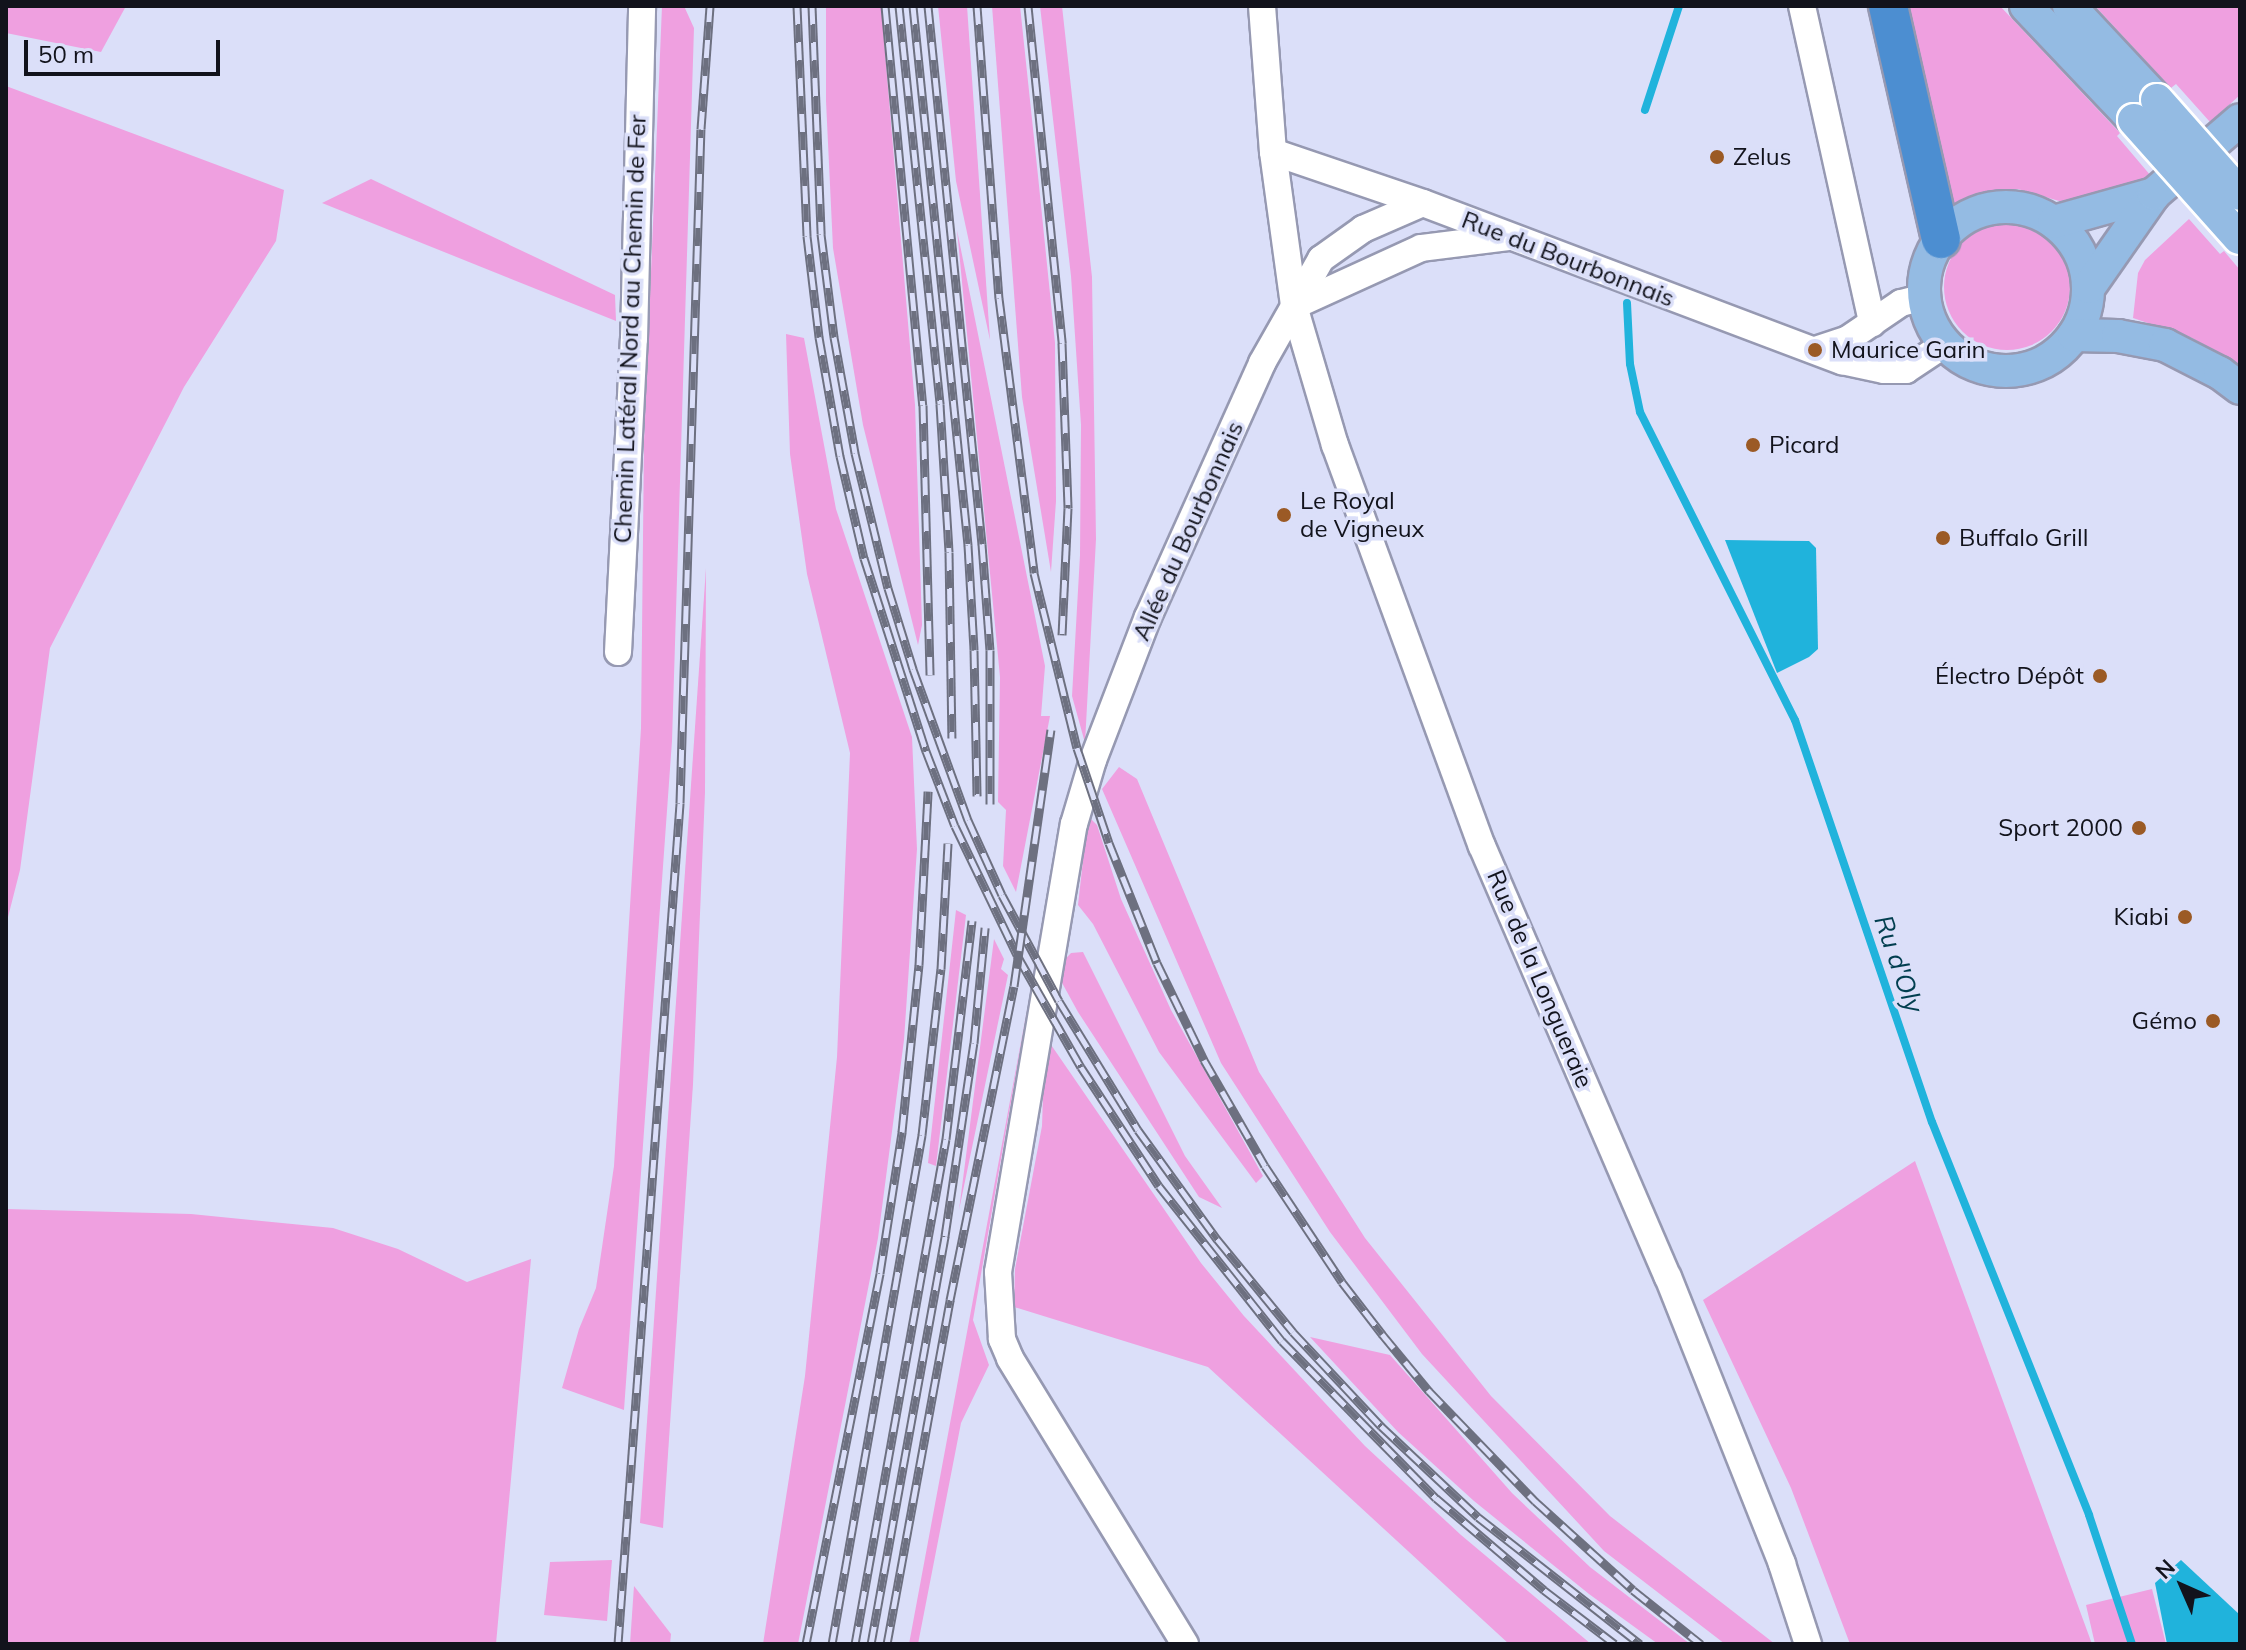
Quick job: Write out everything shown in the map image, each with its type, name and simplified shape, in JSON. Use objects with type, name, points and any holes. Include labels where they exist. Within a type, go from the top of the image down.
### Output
[{"type":"highway","points":[[1888,6],[1941,239]]},
{"type":"main road","points":[[2026,6],[2240,194]]},
{"type":"main road","points":[[2069,6],[2240,239]]},
{"type":"main road","points":[[2089,287],[2154,194],[2240,120]]},
{"type":"main road","points":[[2054,222],[2154,194]]},
{"type":"main road","points":[[2007,207],[2032,211],[2054,222],[2079,251],[2089,287],[2085,312],[2074,335],[2060,352],[2021,370],[1978,366],[1945,344],[1928,314],[1925,297],[1925,276],[1941,239],[1960,222],[1982,211],[2007,207]]},
{"type":"main road","points":[[2074,335],[2118,336],[2165,345],[2220,373],[2240,388]]},
{"type":"street","name":"Chemin Latéral Nord au Chemin de Fer","points":[[618,652],[634,339],[642,6]]},
{"type":"street","name":"Rue de la Longueraie","points":[[1262,6],[1273,152],[1294,306],[1335,445],[1482,846],[1668,1277],[1782,1564],[1808,1644]]},
{"type":"street","points":[[1802,6],[1872,323]]},
{"type":"street","name":"Rue du Bourbonnais","points":[[1273,152],[1423,203],[1655,293],[1864,367],[1906,370],[1927,360],[1945,344]]},
{"type":"street","points":[[1294,306],[1321,259],[1363,229],[1423,203]]},
{"type":"street","points":[[1294,306],[1421,248],[1513,237]]},
{"type":"street","points":[[1815,350],[1848,339],[1901,303],[1925,297]]},
{"type":"street","name":"Allée du Bourbonnais","points":[[1185,1644],[1010,1358],[1002,1339],[998,1272],[1074,824],[1093,760],[1155,603],[1262,363],[1294,306]]},
{"type":"shaded area","points":[[6,6],[126,6],[101,52],[6,33]]},
{"type":"shaded area","points":[[662,6],[684,6],[694,28],[672,741],[624,1410],[562,1388],[579,1329],[596,1288],[614,1166],[641,728],[644,442]]},
{"type":"shaded area","points":[[826,6],[881,6],[915,405],[922,625],[918,645],[863,425],[833,248],[826,101]]},
{"type":"shaded area","points":[[938,6],[967,6],[990,340],[956,181]]},
{"type":"shaded area","points":[[992,6],[1020,6],[1038,176],[1055,343],[1056,501],[1051,572],[1022,397]]},
{"type":"shaded area","points":[[1040,6],[1062,6],[1092,277],[1096,539],[1085,743],[1072,696],[1080,555],[1081,425],[1071,276]]},
{"type":"shaded area","points":[[1909,6],[2000,6],[2120,133],[2117,136],[2151,176],[2076,206],[2018,189],[2005,189],[1970,197],[1953,211],[1938,155],[1942,153]]},
{"type":"shaded area","points":[[2095,6],[2240,6],[2240,95],[2210,122],[2176,84],[2171,88]]},
{"type":"shaded area","points":[[6,86],[284,190],[276,241],[184,387],[50,648],[20,870],[6,925]]},
{"type":"shaded area","points":[[371,179],[615,295],[616,321],[322,203]]},
{"type":"shaded area","points":[[2189,219],[2220,254],[2224,251],[2240,270],[2240,366],[2192,338],[2133,318],[2138,273],[2145,260]]},
{"type":"shaded area","points":[[2007,224],[2031,229],[2051,243],[2065,263],[2070,287],[2065,311],[2051,331],[2031,345],[2007,350],[1983,345],[1963,331],[1949,311],[1944,287],[1949,263],[1963,243],[1983,229]]},
{"type":"shaded area","points":[[957,230],[1045,666],[1041,716],[1050,716],[1016,892],[1003,866],[1006,810],[998,802],[1000,677]]},
{"type":"shaded area","points":[[786,334],[804,338],[836,509],[912,737],[917,849],[904,1040],[878,1238],[798,1644],[763,1644],[805,1376],[837,1057],[850,753],[807,574],[790,454]]},
{"type":"shaded area","points":[[706,568],[705,792],[693,1084],[663,1528],[640,1523]]},
{"type":"shaded area","points":[[1119,767],[1137,779],[1259,1072],[1365,1238],[1491,1396],[1610,1516],[1775,1644],[1725,1644],[1604,1551],[1422,1354],[1330,1232],[1221,1063],[1102,789]]},
{"type":"shaded area","points":[[1088,816],[1097,825],[1121,899],[1171,1010],[1263,1176],[1256,1183],[1159,1052],[1093,924],[1078,905]]},
{"type":"shaded area","points":[[956,910],[966,915],[936,1166],[928,1163]]},
{"type":"shaded area","points":[[994,939],[1004,959],[1001,969],[1008,975],[959,1210]]},
{"type":"shaded area","points":[[1083,952],[1185,1156],[1222,1208],[1199,1197],[1078,1012],[1055,970],[1071,953]]},
{"type":"shaded area","points":[[1028,1004],[973,1320],[989,1365],[961,1423],[918,1644],[909,1644]]},
{"type":"shaded area","points":[[1045,1036],[1201,1263],[1244,1316],[1365,1446],[1461,1535],[1591,1644],[1509,1644],[1208,1367],[1014,1307],[1015,1269],[1042,1126]]},
{"type":"shaded area","points":[[1915,1161],[2092,1644],[1850,1644],[1791,1488],[1703,1300]]},
{"type":"shaded area","points":[[6,1209],[191,1214],[333,1228],[398,1249],[467,1282],[531,1259],[496,1644],[6,1644]]},
{"type":"shaded area","points":[[1310,1337],[1390,1355],[1512,1493],[1590,1567],[1690,1644],[1658,1644],[1589,1594],[1474,1501],[1398,1432]]},
{"type":"shaded area","points":[[612,1560],[607,1621],[544,1615],[550,1562]]},
{"type":"shaded area","points":[[634,1586],[671,1634],[670,1644],[630,1644]]},
{"type":"shaded area","points":[[2152,1589],[2166,1644],[2095,1644],[2086,1605]]},
{"type":"water","points":[[1725,540],[1809,541],[1816,548],[1818,649],[1809,657],[1777,673]]},
{"type":"water","points":[[2181,1560],[2240,1615],[2240,1644],[2167,1644],[2155,1583]]},
{"type":"waterway","name":"Ru d'Oly","points":[[1645,110],[1679,6]]},
{"type":"waterway","name":"Ru d'Oly","points":[[1627,303],[1630,364],[1640,412],[1795,720],[1932,1122],[2089,1515],[2132,1644]]},
{"type":"railway","points":[[618,1644],[680,803],[701,129],[710,6]]},
{"type":"railway","points":[[797,6],[807,236],[819,337],[840,456],[864,558],[926,751],[955,826],[1017,955],[1081,1067],[1159,1186],[1282,1341],[1436,1498],[1544,1590],[1615,1644]]},
{"type":"railway","points":[[812,6],[821,234],[834,337],[855,453],[888,588],[913,669],[968,820],[1002,895],[1059,1001],[1138,1130],[1217,1239],[1293,1332],[1381,1426],[1478,1517],[1640,1644]]},
{"type":"railway","points":[[885,6],[923,405],[930,675]]},
{"type":"railway","points":[[899,6],[940,404],[949,552],[952,738]]},
{"type":"railway","points":[[913,6],[968,545],[977,796]]},
{"type":"railway","points":[[928,6],[982,544],[990,650],[990,804]]},
{"type":"railway","points":[[977,6],[999,298],[1034,573],[1077,748],[1109,843],[1157,963],[1204,1060],[1265,1166],[1342,1282],[1382,1334],[1429,1391],[1535,1501],[1633,1590],[1701,1644]]},
{"type":"railway","points":[[1028,6],[1062,343],[1068,508],[1062,635]]},
{"type":"railway","points":[[887,1644],[950,1300],[1014,986],[1051,730]]},
{"type":"railway","points":[[806,1644],[880,1273],[902,1132],[919,965],[928,791]]},
{"type":"railway","points":[[832,1644],[922,1135],[941,969],[948,843]]},
{"type":"railway","points":[[855,1644],[946,1139],[972,921]]},
{"type":"railway","points":[[871,1644],[945,1236],[974,1043],[985,928]]},
{"type":"place","name":"Zelus","points":[[1717,157]]},
{"type":"place","name":"Maurice Garin","points":[[1815,350]]},
{"type":"place","name":"Picard","points":[[1753,445]]},
{"type":"place","name":"Le Royal de Vigneux","points":[[1284,515]]},
{"type":"place","name":"Buffalo Grill","points":[[1943,538]]},
{"type":"place","name":"Électro Dépôt","points":[[2100,676]]},
{"type":"place","name":"Sport 2000","points":[[2139,828]]},
{"type":"place","name":"Kiabi","points":[[2185,917]]},
{"type":"place","name":"Gémo","points":[[2213,1021]]}]
